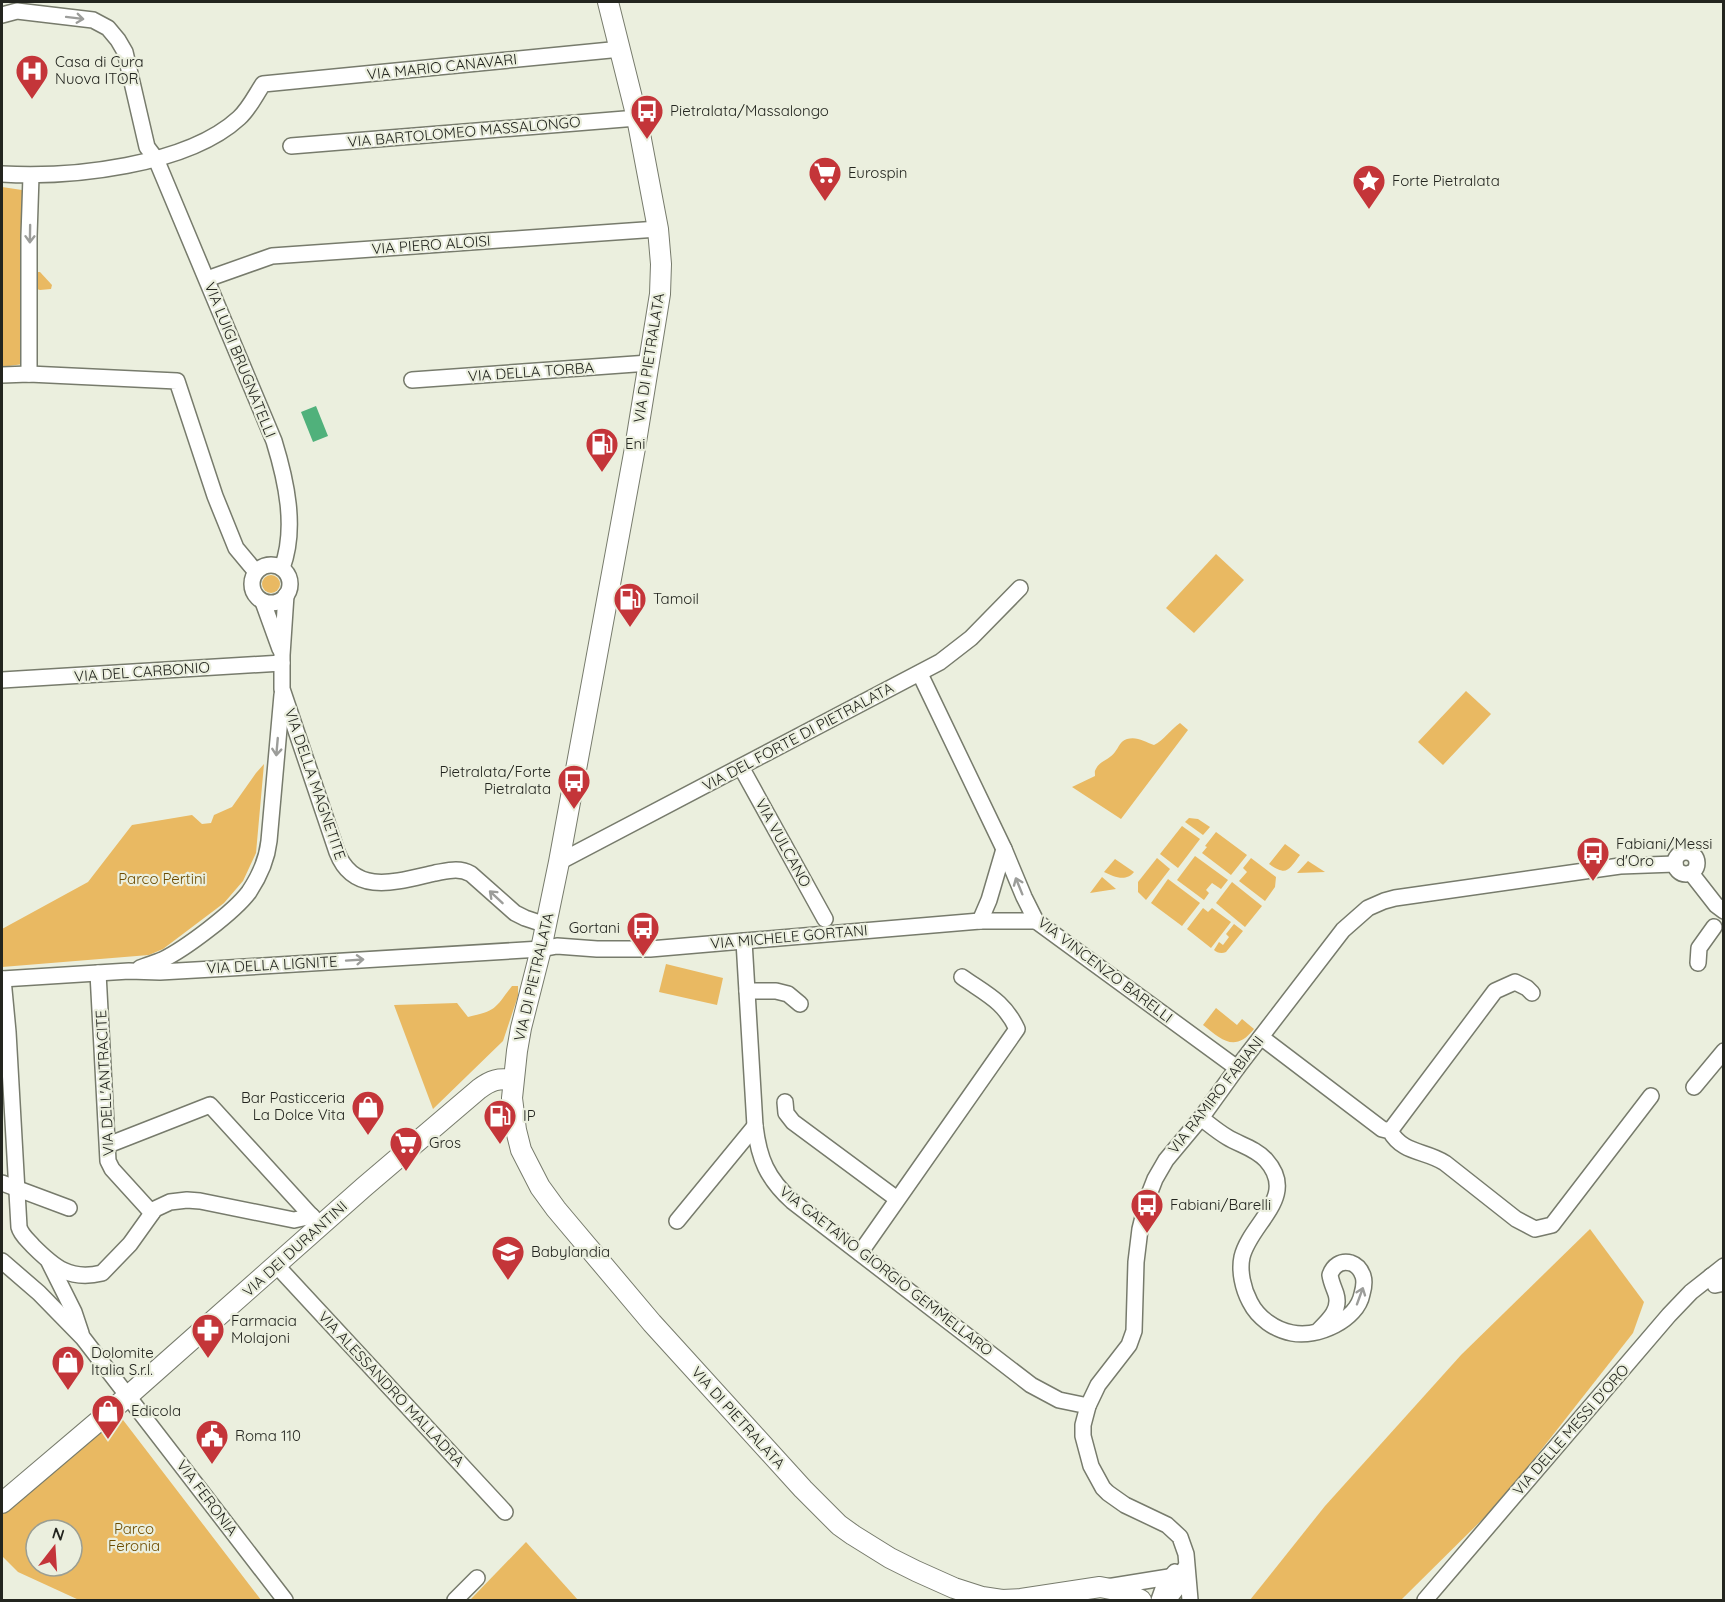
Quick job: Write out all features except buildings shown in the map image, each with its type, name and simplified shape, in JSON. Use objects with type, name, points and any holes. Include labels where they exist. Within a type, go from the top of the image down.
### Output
[{"type":"street","points":[[9,13],[30,2]]},
{"type":"street","name":"VIA DI PIETRALATA","points":[[608,2],[637,118],[658,229],[661,264],[660,294],[559,862],[541,949],[521,1028],[513,1080],[513,1113],[521,1150],[540,1187],[556,1209],[652,1323],[803,1489],[840,1525],[869,1546],[908,1567],[954,1588],[982,1597],[1002,1600],[1021,1599],[1104,1587],[1121,1591],[1141,1600]]},
{"type":"street","name":"VIA LUIGI BRUGNATELLI","points":[[9,13],[93,21],[108,28],[122,46],[128,60],[145,142],[156,159],[269,426],[286,494],[287,547],[282,568]]},
{"type":"street","name":"VIA MARIO CANAVARI","points":[[156,159],[208,139],[224,130],[243,114],[263,84],[621,49]]},
{"type":"street","name":"VIA BARTOLOMEO MASSALONGO","points":[[291,146],[637,118]]},
{"type":"street","points":[[2,174],[32,176],[91,171],[156,159]]},
{"type":"street","points":[[29,374],[29,236],[32,176]]},
{"type":"street","name":"VIA PIERO ALOISI","points":[[207,279],[272,256],[658,229]]},
{"type":"street","name":"VIA DELLA TORBA","points":[[412,380],[649,363]]},
{"type":"street","points":[[2,375],[29,374],[177,381],[215,496],[232,538],[238,552],[256,572]]},
{"type":"street","points":[[270,565],[282,568],[290,580],[286,595],[278,602],[268,603],[258,599],[252,588],[256,572],[270,565]]},
{"type":"street","name":"VIA DEL FORTE DI PIETRALATA","points":[[559,862],[920,674],[964,644],[1020,588]]},
{"type":"street","name":"VIA DELLA MAGNETITE","points":[[286,595],[282,689],[341,863],[358,878],[370,881],[395,882],[450,870],[463,870],[471,874],[515,914],[546,925]]},
{"type":"street","name":"VIA DELLA MAGNETITE","points":[[263,602],[282,659]]},
{"type":"street","name":"VIA DEL CARBONIO","points":[[2,680],[282,659]]},
{"type":"street","name":"VIA VINCENZO BARELLI","points":[[920,674],[1036,921],[1237,1068]]},
{"type":"street","points":[[129,971],[156,963],[178,950],[234,908],[248,892],[264,862],[268,847],[282,689]]},
{"type":"street","name":"VIA VULCANO","points":[[741,767],[825,919]]},
{"type":"street","points":[[980,921],[989,900],[1004,849]]},
{"type":"street","name":"VIA RAMIRO FABIANI","points":[[1190,1600],[1183,1544],[1172,1528],[1125,1505],[1104,1488],[1091,1466],[1085,1448],[1083,1425],[1088,1406],[1097,1387],[1129,1345],[1134,1331],[1136,1262],[1140,1229],[1155,1179],[1166,1160],[1201,1118],[1343,930],[1368,908],[1384,901],[1620,866],[1675,864],[1679,854],[1685,851],[1692,853],[1696,858],[1697,865],[1691,873],[1716,905],[1724,911]]},
{"type":"street","name":"VIA MICHELE GORTANI","points":[[541,949],[557,946],[650,949],[980,921],[1036,921]]},
{"type":"street","points":[[1698,963],[1699,948],[1720,927]]},
{"type":"street","name":"VIA GAETANO GIORGIO GEMMELLARO","points":[[744,941],[755,1126],[758,1149],[764,1167],[772,1180],[792,1201],[1031,1384],[1059,1400],[1088,1406]]},
{"type":"street","name":"VIA DELLA LIGNITE","points":[[2,979],[129,971],[179,971],[541,949]]},
{"type":"street","points":[[178,950],[173,962],[179,971]]},
{"type":"street","name":"VIA DELL'ANTRACITE","points":[[98,973],[108,1161],[112,1169],[152,1213]]},
{"type":"street","points":[[860,1253],[1017,1029],[1003,1006],[962,977]]},
{"type":"street","points":[[2,979],[8,1032],[20,1231],[48,1261],[71,1274],[102,1273],[130,1244],[152,1213],[165,1204],[175,1201],[191,1200],[294,1220],[316,1221]]},
{"type":"street","points":[[1390,1131],[1495,991],[1515,982],[1532,993]]},
{"type":"street","points":[[747,991],[776,991],[788,994],[800,1004]]},
{"type":"street","points":[[1261,1037],[1382,1129],[1390,1131],[1395,1141],[1404,1147],[1445,1163],[1516,1219],[1535,1229],[1552,1225],[1651,1096]]},
{"type":"street","points":[[1694,1087],[1724,1050]]},
{"type":"street","name":"VIA DEI DURANTINI","points":[[2,1503],[277,1266],[316,1221],[488,1083],[497,1079],[513,1080]]},
{"type":"street","points":[[786,1102],[786,1113],[793,1122],[897,1199]]},
{"type":"street","points":[[108,1145],[210,1105],[316,1221]]},
{"type":"street","points":[[1201,1118],[1229,1138],[1259,1153],[1266,1159],[1275,1174],[1277,1190],[1275,1200],[1242,1256],[1241,1269],[1249,1301],[1265,1320],[1283,1331],[1300,1334],[1317,1332],[1334,1326],[1345,1319],[1361,1300],[1364,1284],[1361,1270],[1355,1264],[1342,1262],[1336,1265],[1332,1271],[1331,1280],[1337,1297],[1337,1307],[1330,1319],[1317,1332]]},
{"type":"street","points":[[677,1221],[755,1126]]},
{"type":"street","points":[[2,1183],[69,1208]]},
{"type":"street","points":[[2,1260],[39,1293],[83,1338]]},
{"type":"street","points":[[48,1261],[74,1312],[83,1338]]},
{"type":"street","name":"VIA ALESSANDRO MALLADRA","points":[[277,1266],[505,1512]]},
{"type":"street","name":"VIA DELLE MESSI D'ORO","points":[[1425,1600],[1669,1315],[1691,1292],[1717,1279],[1724,1266]]},
{"type":"street","name":"VIA FERONIA","points":[[83,1338],[285,1600]]},
{"type":"street","points":[[1159,1600],[1169,1577],[1186,1562]]},
{"type":"street","points":[[1168,1600],[1182,1582],[1186,1562]]},
{"type":"street","points":[[1104,1587],[1169,1577]]},
{"type":"street","points":[[454,1600],[477,1578]]},
{"type":"green space","points":[[2,187],[22,190],[23,364],[2,367]]},
{"type":"green space","points":[[37,272],[40,272],[52,285],[51,289],[37,289]]},
{"type":"green space","points":[[1216,554],[1244,580],[1194,633],[1166,608]]},
{"type":"green space","points":[[271,575],[279,580],[280,584],[275,592],[271,593],[263,588],[262,584],[267,576]]},
{"type":"green space","points":[[1466,691],[1491,714],[1443,765],[1418,742]]},
{"type":"green space","points":[[1180,723],[1188,730],[1121,819],[1072,787],[1095,776],[1097,767],[1125,740],[1138,739],[1154,745]]},
{"type":"green space","name":"Parco Pertini","points":[[264,764],[256,853],[243,881],[224,903],[163,949],[149,955],[2,967],[2,929],[88,882],[132,825],[192,815],[202,824],[211,823],[214,815],[232,807]]},
{"type":"green space","points":[[1189,818],[1198,819],[1210,827],[1203,835],[1185,822]]},
{"type":"green space","points":[[1182,826],[1200,839],[1178,868],[1160,854]]},
{"type":"green space","points":[[1216,832],[1247,855],[1231,875],[1202,853]]},
{"type":"green space","points":[[1285,844],[1300,855],[1290,868],[1284,871],[1269,864]]},
{"type":"green space","points":[[1195,856],[1228,880],[1221,889],[1212,883],[1206,890],[1209,893],[1204,900],[1177,880]]},
{"type":"green space","points":[[1157,858],[1170,869],[1146,900],[1138,892],[1138,882]]},
{"type":"green space","points":[[1251,858],[1276,877],[1275,887],[1265,901],[1239,881],[1247,872],[1243,868]]},
{"type":"green space","points":[[1115,859],[1134,872],[1124,878],[1104,872]]},
{"type":"green space","points":[[1308,861],[1325,872],[1297,873]]},
{"type":"green space","points":[[1102,877],[1116,889],[1090,893]]},
{"type":"green space","points":[[1168,879],[1200,903],[1182,926],[1151,903]]},
{"type":"green space","points":[[1232,882],[1262,906],[1245,927],[1216,903]]},
{"type":"green space","points":[[1203,908],[1208,912],[1212,908],[1231,922],[1211,948],[1187,929]]},
{"type":"green space","points":[[1234,924],[1243,931],[1226,952],[1215,951],[1219,942],[1223,945],[1229,937],[1226,934]]},
{"type":"green space","points":[[666,964],[723,978],[717,1005],[659,992]]},
{"type":"green space","points":[[512,986],[518,986],[518,996],[503,1041],[433,1109],[394,1005],[457,1003],[468,1017],[494,1008]]},
{"type":"green space","points":[[1216,1008],[1237,1025],[1242,1019],[1254,1029],[1241,1041],[1228,1042],[1222,1039],[1203,1025]]},
{"type":"green space","points":[[1590,1229],[1644,1302],[1633,1333],[1501,1501],[1401,1600],[1250,1600],[1325,1506],[1461,1355]]},
{"type":"green space","name":"Parco Feronia","points":[[120,1416],[261,1600],[79,1600],[31,1578],[84,1578],[84,1518],[24,1518],[24,1575],[2,1556],[2,1514]]},
{"type":"green space","points":[[526,1542],[578,1600],[470,1600]]},
{"type":"shaded area","points":[[316,406],[328,436],[313,442],[301,412]]},
{"type":"place","name":"Casa di Cura Nuova ITOR","points":[[32,100]]},
{"type":"place","name":"Pietralata/Massalongo","points":[[647,140]]},
{"type":"place","name":"Eurospin","points":[[825,202]]},
{"type":"place","name":"Forte Pietralata","points":[[1369,210]]},
{"type":"place","name":"Eni","points":[[602,473]]},
{"type":"place","name":"Tamoil","points":[[630,628]]},
{"type":"place","name":"Pietralata/Forte Pietralata","points":[[574,810]]},
{"type":"place","name":"Fabiani/Messi d'Oro","points":[[1593,882]]},
{"type":"place","name":"Gortani","points":[[643,957]]},
{"type":"place","name":"Bar Pasticceria La Dolce Vita","points":[[368,1136]]},
{"type":"place","name":"IP","points":[[500,1145]]},
{"type":"place","name":"Gros","points":[[406,1172]]},
{"type":"place","name":"Fabiani/Barelli","points":[[1147,1234]]},
{"type":"place","name":"Babylandia","points":[[508,1281]]},
{"type":"place","name":"Farmacia Molajoni","points":[[208,1359]]},
{"type":"place","name":"Dolomite Italia S.r.l.","points":[[68,1391]]},
{"type":"place","name":"Edicola","points":[[108,1440]]},
{"type":"place","name":"Roma 110","points":[[212,1465]]}]
